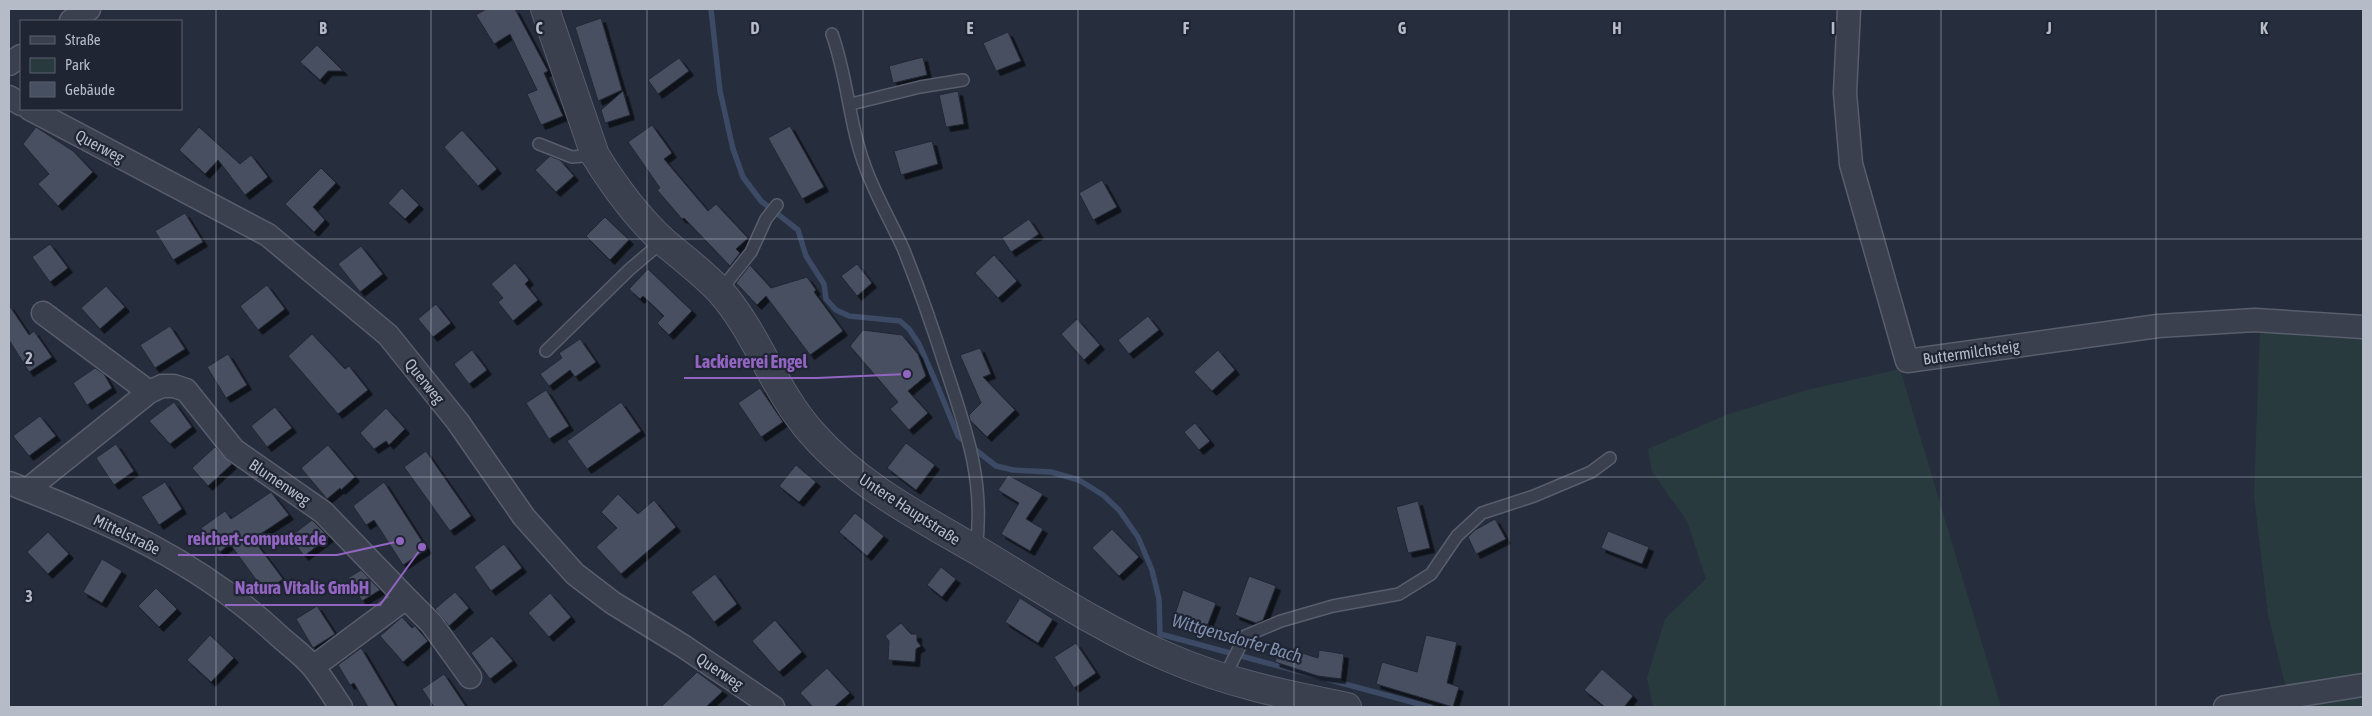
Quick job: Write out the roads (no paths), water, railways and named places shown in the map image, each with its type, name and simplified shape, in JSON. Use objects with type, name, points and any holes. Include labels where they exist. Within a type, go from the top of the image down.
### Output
[{"type":"street","points":[[72,20],[88,9]]},
{"type":"street","name":"Untere Hauptstraße","points":[[544,9],[595,155],[623,195],[663,240],[720,291],[756,344],[787,401],[811,432],[846,466],[888,499],[1128,639],[1172,659],[1227,672],[1262,689],[1347,707]]},
{"type":"street","name":"Buttermilchsteig","points":[[1849,9],[1845,93],[1852,164],[1907,360],[2158,326],[2254,320],[2363,327]]},
{"type":"street","points":[[9,64],[20,57]]},
{"type":"street","points":[[9,97],[20,103]]},
{"type":"street","name":"Querweg","points":[[32,110],[268,235],[388,336],[458,422],[524,518],[574,574],[613,603],[683,646],[774,707]]},
{"type":"street","points":[[43,312],[149,392]]},
{"type":"street","name":"Blumenweg","points":[[18,486],[149,392],[162,386],[174,386],[186,390],[234,450],[323,512],[431,623],[470,677]]},
{"type":"street","name":"Mittelstraße","points":[[18,486],[143,540],[180,560],[261,618],[313,667],[341,707]]},
{"type":"street","points":[[313,667],[406,598]]},
{"type":"street","points":[[2225,707],[2363,685]]},
{"type":"lane","points":[[832,34],[842,61],[856,137],[866,170],[902,248],[928,312],[971,444],[980,521],[976,550]]},
{"type":"lane","points":[[851,104],[920,86],[963,80]]},
{"type":"lane","points":[[539,144],[572,157],[595,155]]},
{"type":"lane","points":[[720,291],[751,252],[766,219],[777,205]]},
{"type":"lane","points":[[546,351],[630,269],[663,240]]},
{"type":"lane","points":[[1227,672],[1245,636],[1281,621],[1333,606],[1399,594],[1431,574],[1457,536],[1482,514],[1534,496],[1591,472],[1610,458]]},
{"type":"waterway","name":"Wittgensdorfer Bach","points":[[711,9],[720,91],[733,149],[743,177],[761,201],[798,230],[806,256],[824,284],[826,299],[836,310],[849,316],[900,321],[909,329],[919,344],[958,436],[996,466],[1013,470],[1051,472],[1079,480],[1103,495],[1119,510],[1138,537],[1152,570],[1159,599],[1160,634],[1430,707]]},
{"type":"place","name":"Lackiererei Engel","points":[[907,374]]},
{"type":"place","name":"reichert-computer.de","points":[[400,541]]},
{"type":"place","name":"Natura Vitalis GmbH","points":[[422,547]]}]
